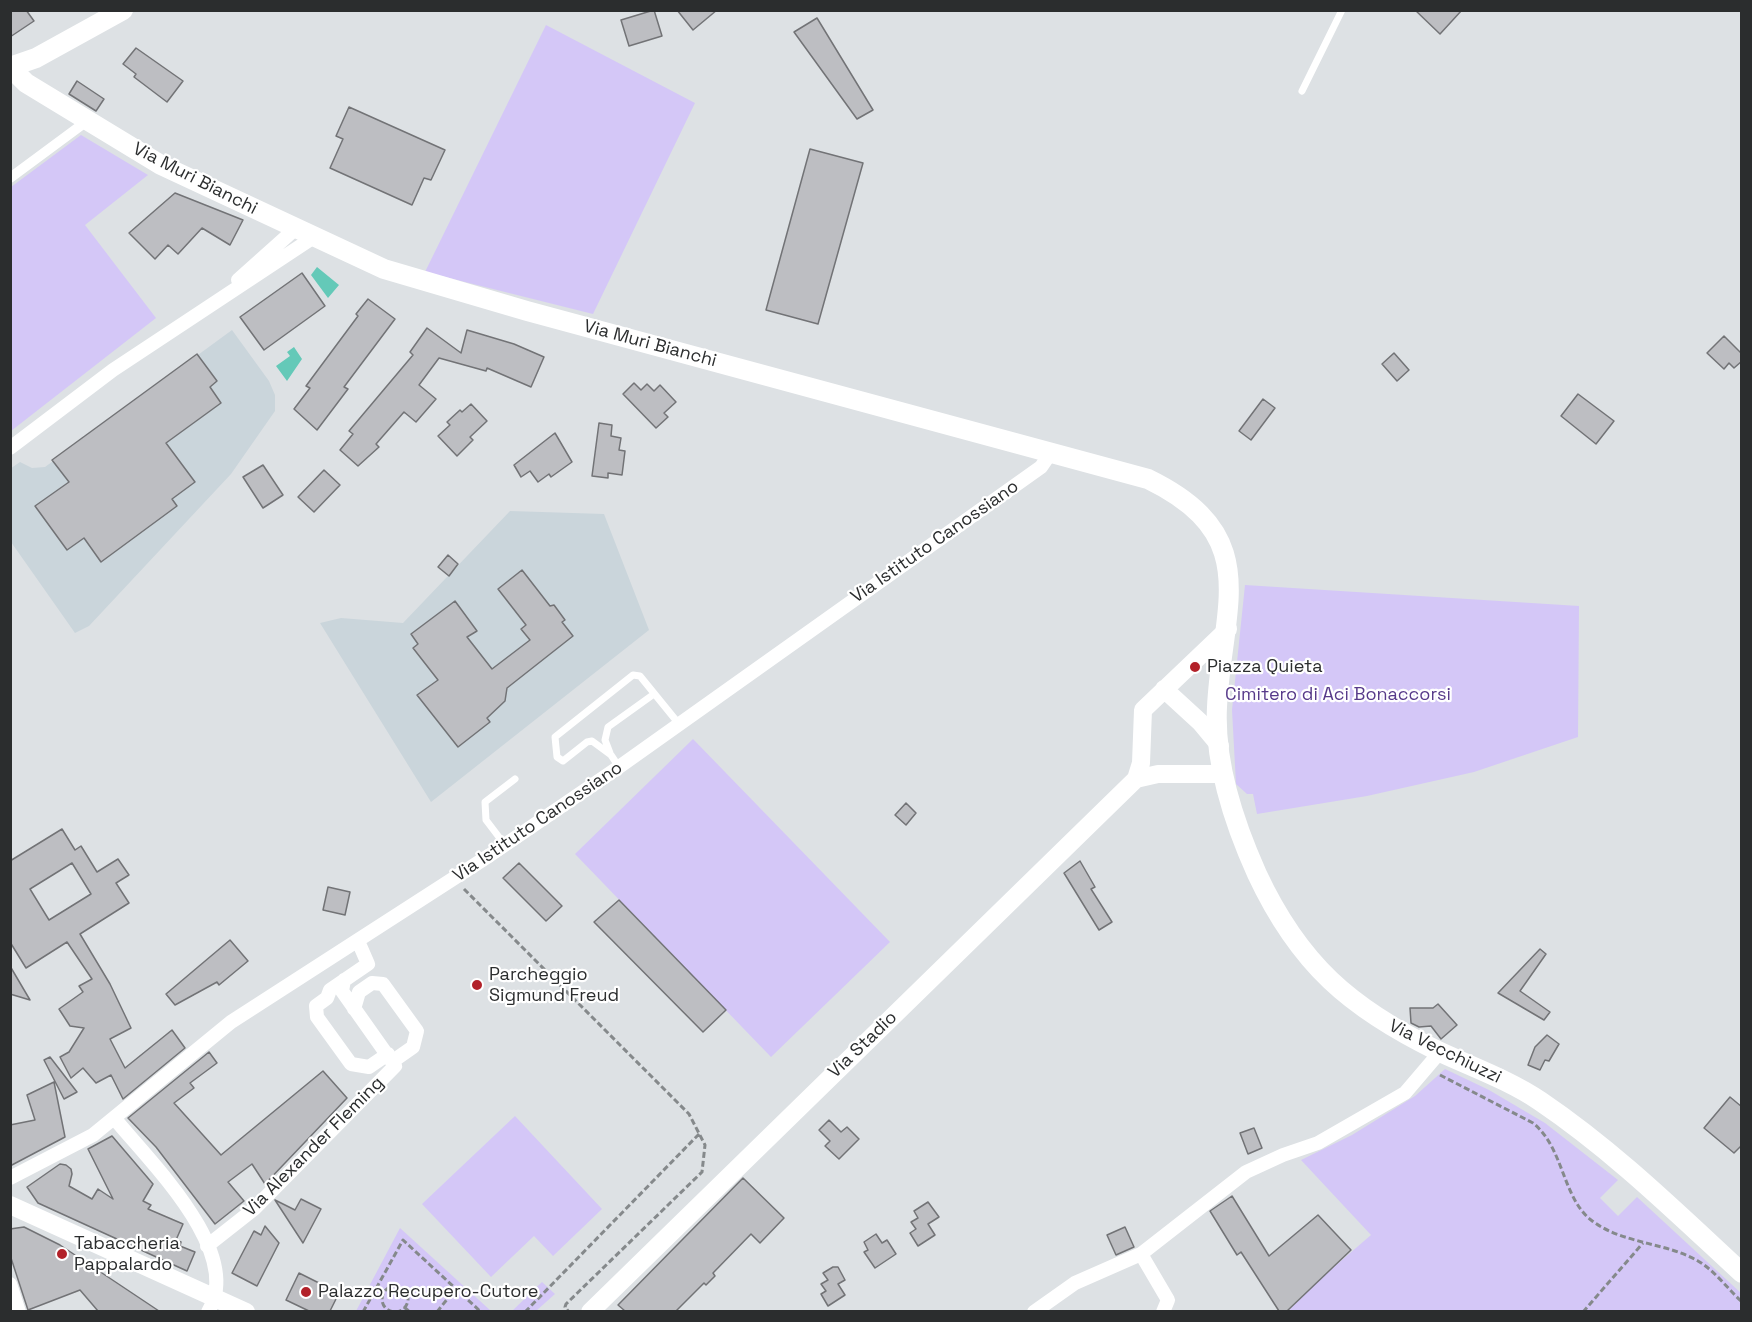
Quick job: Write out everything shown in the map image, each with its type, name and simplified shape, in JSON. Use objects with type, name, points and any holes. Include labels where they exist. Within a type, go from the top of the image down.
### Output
[{"type":"main road","points":[[10,67],[36,58],[123,10]]},
{"type":"main road","name":"Via Muri Bianchi","points":[[10,67],[26,83],[161,165],[384,269],[516,308],[1148,479],[1190,502],[1215,529],[1223,548],[1229,578],[1228,629],[1217,708],[1220,746]]},
{"type":"main road","name":"Via Vecchiuzzi","points":[[1220,746],[1222,774],[1256,871],[1274,908],[1296,942],[1328,980],[1361,1008],[1440,1052],[1537,1098],[1583,1131],[1632,1172],[1742,1273]]},
{"type":"street","points":[[10,178],[87,121]]},
{"type":"street","points":[[216,300],[295,229]]},
{"type":"street","points":[[10,448],[113,370],[314,237]]},
{"type":"street","name":"Via Istituto Canossiano","points":[[12,1177],[93,1135],[231,1022],[505,845],[615,761],[679,724],[1041,467],[1052,452]]},
{"type":"street","points":[[1136,779],[1142,763],[1143,710],[1228,629]]},
{"type":"street","points":[[1164,689],[1200,722],[1220,746]]},
{"type":"street","points":[[1136,779],[1158,774],[1222,774]]},
{"type":"street","name":"Via Stadio","points":[[597,1309],[1136,779]]},
{"type":"street","points":[[327,998],[351,1004],[359,992],[372,983],[383,984],[417,1031],[413,1047],[369,1067],[351,1064],[317,1017],[316,1006],[327,998],[330,990],[368,964],[358,941]]},
{"type":"street","name":"Via Alexander Fleming","points":[[207,1246],[254,1209],[395,1066],[391,1057],[342,992],[344,980]]},
{"type":"street","points":[[1034,1311],[1076,1284],[1141,1254],[1246,1172],[1349,1128],[1405,1093],[1440,1052]]},
{"type":"street","points":[[115,1119],[191,1213],[215,1269],[212,1305]]},
{"type":"street","points":[[10,1205],[212,1305],[246,1311]]},
{"type":"street","points":[[1141,1254],[1168,1300],[1164,1311]]},
{"type":"street","points":[[10,1284],[19,1311]]},
{"type":"lane","points":[[1302,91],[1342,10]]},
{"type":"lane","points":[[615,761],[592,741],[587,742],[562,761],[557,757],[555,737],[633,675],[640,676],[679,724]]},
{"type":"lane","points":[[615,761],[605,740],[608,727],[654,694]]},
{"type":"lane","points":[[505,845],[486,820],[484,802],[515,779]]},
{"type":"path","points":[[465,886],[464,891],[689,1114],[700,1133],[706,1156],[702,1172],[566,1304],[564,1307],[569,1311]]},
{"type":"path","points":[[1426,1068],[1533,1123],[1545,1133],[1576,1200],[1591,1220],[1628,1238],[1672,1250],[1700,1262],[1742,1302]]},
{"type":"path","points":[[525,1311],[700,1133]]},
{"type":"path","points":[[363,1311],[403,1240],[481,1311]]},
{"type":"path","points":[[1583,1311],[1643,1242]]},
{"type":"path","points":[[390,1287],[403,1288],[408,1300],[404,1307],[393,1311],[386,1308],[382,1300],[384,1292],[390,1287]]},
{"type":"path","points":[[376,1288],[384,1292]]},
{"type":"path","points":[[437,1311],[456,1288]]},
{"type":"path","points":[[404,1307],[410,1311]]},
{"type":"shaded area","points":[[317,267],[339,285],[328,298],[311,275]]},
{"type":"shaded area","points":[[232,330],[269,381],[275,395],[275,411],[231,474],[89,626],[75,633],[11,542],[10,469],[20,462],[32,468],[45,467]]},
{"type":"shaded area","points":[[294,347],[302,359],[287,381],[276,366],[290,356],[287,352]]},
{"type":"shaded area","points":[[510,511],[604,514],[649,630],[431,802],[320,623],[341,618],[403,623]]},
{"type":"green space","points":[[546,25],[695,103],[593,314],[425,272]]},
{"type":"green space","points":[[81,135],[148,175],[85,225],[156,318],[11,431],[11,187]]},
{"type":"green space","name":"Cimitero di Aci Bonaccorsi","points":[[1245,585],[1579,606],[1578,737],[1474,772],[1367,796],[1257,814],[1253,794],[1247,794],[1236,784],[1232,710]]},
{"type":"green space","points":[[693,739],[890,942],[771,1057],[575,854]]},
{"type":"green space","points":[[1445,1069],[1489,1090],[1545,1123],[1618,1180],[1600,1198],[1618,1216],[1637,1197],[1742,1294],[1741,1312],[1287,1312],[1320,1279],[1371,1235],[1301,1160],[1352,1135],[1415,1096]]},
{"type":"green space","points":[[515,1116],[602,1209],[553,1256],[534,1236],[491,1277],[422,1204]]},
{"type":"green space","points":[[400,1228],[491,1311],[356,1311]]},
{"type":"green space","points":[[542,1282],[555,1294],[536,1311],[512,1311]]},
{"type":"building","points":[[10,10],[26,10],[34,21],[10,37]]},
{"type":"building","points":[[654,10],[662,36],[629,46],[621,20]]},
{"type":"building","points":[[677,10],[717,10],[693,30]]},
{"type":"building","points":[[1415,10],[1462,10],[1440,34]]},
{"type":"building","points":[[817,18],[873,110],[857,119],[794,32]]},
{"type":"building","points":[[136,48],[183,81],[167,102],[134,77],[136,74],[123,64]]},
{"type":"building","points":[[77,81],[104,99],[96,111],[69,94]]},
{"type":"building","points":[[349,107],[445,150],[431,180],[424,178],[412,205],[330,168],[343,139],[336,136]]},
{"type":"building","points":[[810,149],[863,163],[818,324],[766,310]]},
{"type":"building","points":[[175,193],[243,220],[230,245],[202,228],[178,254],[168,245],[155,259],[129,233]]},
{"type":"building","points":[[302,273],[325,306],[264,350],[240,317]]},
{"type":"building","points":[[368,299],[395,319],[344,387],[348,389],[317,430],[294,409],[310,388],[306,386]]},
{"type":"building","points":[[427,328],[461,353],[467,330],[514,344],[544,357],[531,387],[487,368],[486,371],[439,358],[419,385],[436,399],[416,422],[404,412],[376,444],[379,447],[358,466],[340,450],[353,434],[349,431],[413,355],[410,352]]},
{"type":"building","points":[[1724,336],[1742,354],[1742,361],[1734,368],[1729,363],[1724,369],[1707,353]]},
{"type":"building","points":[[1394,353],[1409,370],[1397,381],[1382,364]]},
{"type":"building","points":[[197,354],[217,381],[210,387],[221,403],[166,443],[195,482],[172,499],[177,506],[101,562],[84,538],[67,550],[35,506],[69,482],[52,460]]},
{"type":"building","points":[[634,383],[641,390],[647,384],[654,391],[660,385],[676,402],[664,413],[668,417],[656,428],[623,394]]},
{"type":"building","points":[[1578,394],[1614,421],[1596,444],[1561,416]]},
{"type":"building","points":[[1263,399],[1275,408],[1251,440],[1239,431]]},
{"type":"building","points":[[471,404],[487,421],[470,437],[473,440],[457,456],[438,436],[450,425],[447,422]]},
{"type":"building","points":[[599,423],[612,425],[611,436],[621,438],[619,450],[625,451],[622,475],[608,473],[608,478],[592,476]]},
{"type":"building","points":[[555,433],[572,462],[551,477],[549,474],[538,482],[530,471],[521,477],[514,465]]},
{"type":"building","points":[[263,465],[283,495],[263,508],[243,477]]},
{"type":"building","points":[[324,470],[340,485],[314,512],[298,497]]},
{"type":"building","points":[[448,555],[458,564],[449,576],[438,567]]},
{"type":"building","points":[[522,570],[550,606],[554,605],[565,620],[562,622],[573,636],[507,688],[505,701],[487,718],[490,722],[458,747],[417,695],[438,680],[413,648],[418,644],[411,634],[455,601],[477,631],[467,637],[492,669],[530,640],[521,629],[526,625],[498,589]]},
{"type":"building","points":[[906,803],[916,813],[906,825],[895,815]]},
{"type":"building","points":[[62,829],[75,850],[81,846],[97,872],[118,859],[129,875],[116,883],[129,903],[80,934],[110,984],[131,1028],[110,1039],[125,1068],[172,1030],[185,1048],[123,1099],[111,1075],[96,1083],[83,1068],[71,1078],[60,1057],[69,1052],[84,1028],[70,1026],[59,1009],[83,992],[79,986],[92,979],[67,942],[26,968],[10,942],[10,861]],"holes":[[[72,863],[91,894],[49,920],[30,889]]]},
{"type":"building","points":[[1080,861],[1095,887],[1091,889],[1112,922],[1099,930],[1064,873]]},
{"type":"building","points":[[519,863],[562,906],[546,921],[503,878]]},
{"type":"building","points":[[328,887],[350,892],[345,915],[323,910]]},
{"type":"building","points":[[619,900],[726,1010],[703,1032],[594,922]]},
{"type":"building","points":[[230,940],[248,961],[219,985],[217,982],[175,1005],[166,994]]},
{"type":"building","points":[[1540,949],[1546,954],[1520,991],[1550,1012],[1544,1020],[1498,993]]},
{"type":"building","points":[[10,966],[30,1000],[10,994]]},
{"type":"building","points":[[1438,1004],[1457,1025],[1441,1039],[1431,1026],[1419,1027],[1411,1023],[1410,1008],[1433,1008]]},
{"type":"building","points":[[1547,1035],[1559,1044],[1549,1061],[1545,1060],[1540,1070],[1528,1065],[1535,1047]]},
{"type":"building","points":[[209,1052],[217,1063],[190,1083],[194,1088],[174,1103],[221,1155],[323,1071],[347,1098],[265,1184],[252,1164],[228,1182],[244,1201],[215,1224],[156,1147],[128,1118]]},
{"type":"building","points":[[50,1057],[77,1092],[64,1099],[44,1060]]},
{"type":"building","points":[[54,1082],[65,1137],[10,1166],[10,1125],[35,1120],[27,1095]]},
{"type":"building","points":[[1730,1097],[1742,1107],[1742,1145],[1734,1153],[1704,1128]]},
{"type":"building","points":[[829,1120],[841,1132],[847,1127],[859,1139],[839,1159],[825,1146],[830,1141],[819,1130]]},
{"type":"building","points":[[1254,1128],[1262,1148],[1248,1154],[1240,1133]]},
{"type":"building","points":[[112,1136],[153,1184],[143,1201],[151,1205],[148,1209],[183,1224],[176,1240],[181,1242],[180,1246],[195,1252],[187,1271],[38,1203],[27,1187],[60,1164],[71,1169],[69,1186],[92,1199],[98,1189],[113,1199],[88,1149]]},
{"type":"building","points":[[743,1178],[784,1218],[760,1243],[751,1234],[713,1273],[715,1276],[706,1285],[704,1283],[676,1311],[625,1311],[618,1305]]},
{"type":"building","points":[[1232,1196],[1269,1256],[1318,1215],[1351,1250],[1287,1311],[1279,1311],[1241,1252],[1237,1255],[1210,1211]]},
{"type":"building","points":[[301,1199],[321,1209],[303,1243],[275,1200],[295,1210]]},
{"type":"building","points":[[928,1202],[939,1217],[928,1224],[935,1235],[918,1246],[910,1233],[916,1229],[911,1222],[918,1218],[914,1211]]},
{"type":"building","points":[[265,1226],[279,1243],[257,1286],[232,1273],[254,1231],[261,1235]]},
{"type":"building","points":[[24,1227],[60,1245],[159,1311],[98,1311],[80,1290],[28,1310],[10,1255],[10,1229]]},
{"type":"building","points":[[1125,1227],[1134,1247],[1116,1255],[1107,1235]]},
{"type":"building","points":[[876,1234],[882,1243],[887,1240],[896,1254],[875,1268],[864,1252],[868,1250],[864,1242]]},
{"type":"building","points":[[833,1267],[838,1267],[845,1280],[838,1284],[845,1295],[828,1306],[821,1294],[826,1291],[821,1284],[828,1280],[823,1273]]},
{"type":"building","name":"Palazzo Recupero-Cutore","points":[[299,1273],[339,1293],[330,1311],[309,1311],[286,1300]]},
{"type":"place","name":"Piazza Quieta","points":[[1195,667]]},
{"type":"place","name":"Parcheggio Sigmund Freud","points":[[477,985]]},
{"type":"place","name":"Tabaccheria Pappalardo","points":[[62,1254]]},
{"type":"place","name":"Palazzo Recupero-Cutore","points":[[306,1292]]}]
